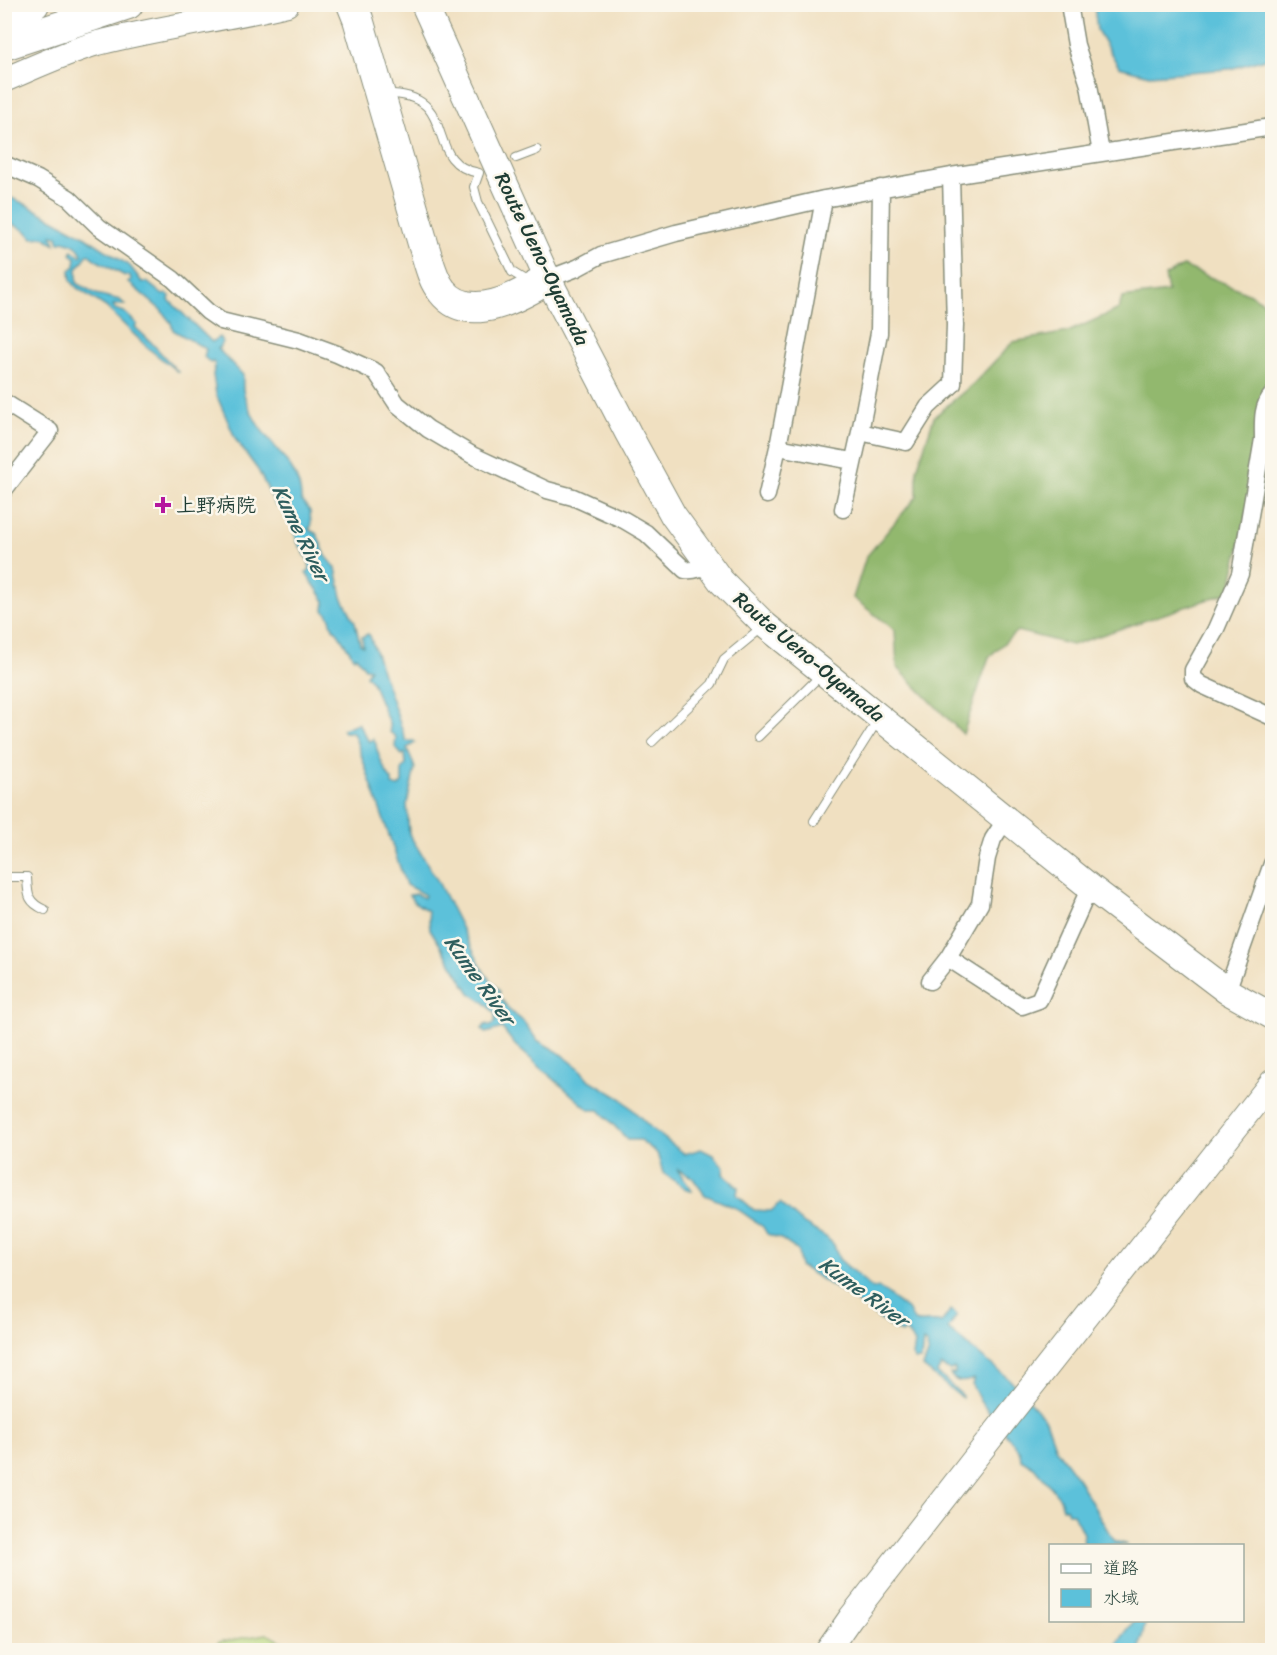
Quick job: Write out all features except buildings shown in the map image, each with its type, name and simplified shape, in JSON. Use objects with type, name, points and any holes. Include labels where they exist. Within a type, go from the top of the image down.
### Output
[{"type":"highway","points":[[4,15],[34,4]]},
{"type":"highway","points":[[4,38],[102,4]]},
{"type":"highway","points":[[4,45],[128,4]]},
{"type":"highway","points":[[352,4],[424,247],[441,290],[454,302],[486,307],[519,296],[539,277]]},
{"type":"highway","points":[[368,4],[439,254],[451,278],[464,288],[475,291],[496,290],[539,277]]},
{"type":"main road","name":"Route Ueno-Oyamada","points":[[424,4],[539,277],[673,514],[721,581],[765,625],[1090,887],[1227,991],[1272,1016]]},
{"type":"street","points":[[5,80],[50,60],[96,44],[199,20],[287,4]]},
{"type":"street","points":[[1069,4],[1076,45],[1089,85],[1101,153]]},
{"type":"street","points":[[539,277],[577,268],[602,255],[676,233],[824,199],[951,176],[1272,127]]},
{"type":"street","points":[[4,164],[38,179],[69,198],[99,226],[173,279],[221,321],[298,340],[337,354],[376,372],[397,404],[428,429],[472,455],[547,490],[581,500],[624,520],[646,533],[685,570],[692,571],[707,562]]},
{"type":"street","points":[[860,432],[906,442],[928,407],[953,384],[955,325],[951,176]]},
{"type":"street","points":[[843,509],[879,333],[881,188]]},
{"type":"street","points":[[767,495],[824,199]]},
{"type":"street","points":[[1272,395],[1266,402],[1263,417],[1263,439],[1240,574],[1215,631],[1193,670],[1193,678],[1202,685],[1272,717]]},
{"type":"street","points":[[4,402],[50,431],[4,490]]},
{"type":"street","points":[[778,447],[852,461]]},
{"type":"street","points":[[930,981],[948,958],[980,904],[987,858],[993,838],[1006,819]]},
{"type":"street","points":[[1227,991],[1272,864]]},
{"type":"street","points":[[948,958],[1022,1006],[1039,1000],[1090,887]]},
{"type":"street","points":[[828,1650],[851,1617],[972,1462],[1272,1082]]},
{"type":"lane","points":[[393,94],[419,99],[428,107],[434,116],[446,151],[453,160],[479,173],[474,187],[478,202],[512,272],[539,277]]},
{"type":"lane","points":[[516,158],[537,150]]},
{"type":"lane","points":[[652,742],[712,684],[724,659],[765,625]]},
{"type":"lane","points":[[758,737],[824,672]]},
{"type":"lane","points":[[814,821],[879,717]]},
{"type":"lane","points":[[4,877],[27,877],[28,895],[34,905],[45,910]]},
{"type":"green space","points":[[1183,266],[1248,293],[1272,307],[1272,392],[1230,592],[1072,645],[1017,631],[989,657],[963,734],[897,667],[895,630],[853,598],[866,557],[917,496],[917,469],[934,417],[974,383],[1013,342],[1068,332],[1119,309],[1122,298],[1168,292],[1165,276]]},
{"type":"green space","points":[[267,1634],[298,1650],[213,1650],[219,1642]]},
{"type":"water","points":[[1094,5],[1272,5],[1272,57],[1230,69],[1149,75],[1119,67],[1097,30]]},
{"type":"water","name":"Kume River","points":[[4,195],[84,236],[130,266],[142,282],[147,282],[163,295],[170,296],[169,300],[212,342],[219,337],[223,342],[218,349],[243,375],[243,392],[252,414],[298,481],[301,500],[310,511],[311,527],[308,529],[317,534],[326,556],[336,568],[342,597],[355,622],[360,644],[363,646],[362,637],[368,634],[370,636],[406,741],[415,743],[407,748],[415,768],[407,804],[409,834],[436,878],[484,972],[500,992],[499,996],[510,1011],[523,1021],[537,1040],[579,1068],[588,1079],[622,1099],[651,1128],[685,1154],[701,1149],[713,1155],[724,1167],[723,1174],[738,1187],[737,1195],[754,1210],[771,1211],[780,1203],[804,1224],[826,1237],[834,1245],[839,1259],[873,1289],[878,1287],[909,1311],[914,1321],[941,1323],[951,1310],[957,1315],[948,1329],[1009,1379],[1046,1420],[1056,1449],[1076,1476],[1114,1541],[1125,1544],[1084,1544],[1083,1534],[1073,1513],[1068,1513],[1066,1508],[1063,1508],[1060,1498],[1034,1467],[1021,1459],[1020,1452],[980,1401],[972,1385],[974,1379],[958,1381],[950,1374],[955,1374],[955,1369],[949,1370],[941,1366],[937,1373],[962,1395],[962,1398],[923,1367],[928,1354],[927,1343],[923,1341],[921,1360],[915,1360],[913,1356],[915,1343],[905,1330],[903,1333],[893,1329],[848,1296],[800,1266],[798,1251],[781,1239],[767,1234],[763,1227],[736,1208],[705,1195],[692,1177],[677,1169],[692,1191],[689,1191],[663,1173],[657,1153],[640,1140],[628,1140],[599,1110],[589,1110],[515,1045],[502,1028],[486,1033],[482,1029],[486,1024],[490,1026],[495,1022],[495,1013],[470,993],[430,929],[428,911],[414,902],[409,895],[416,894],[424,898],[425,895],[406,885],[355,737],[352,732],[344,732],[342,729],[358,723],[369,742],[373,739],[392,780],[392,785],[398,787],[402,783],[402,768],[406,765],[405,753],[402,755],[395,747],[396,737],[390,732],[389,723],[372,682],[366,675],[370,669],[365,668],[356,656],[354,658],[333,628],[324,610],[325,601],[306,573],[310,569],[309,561],[297,541],[292,522],[285,514],[285,508],[276,506],[258,470],[236,440],[216,394],[213,375],[215,364],[204,357],[206,349],[173,330],[171,323],[161,310],[128,282],[131,280],[130,276],[125,276],[88,254],[77,269],[77,283],[96,294],[120,300],[125,305],[113,305],[115,309],[124,312],[137,324],[135,327],[179,373],[148,348],[106,307],[77,288],[71,281],[70,270],[75,266],[76,258],[71,254],[72,250],[82,255],[77,247],[63,241],[59,243],[57,236],[52,235],[55,244],[44,237],[32,238],[26,231],[5,220]]},
{"type":"water","points":[[1133,1622],[1144,1622],[1140,1647],[1143,1650],[1119,1650],[1117,1644]]},
{"type":"place","name":"上野病院","points":[[163,505]]}]
